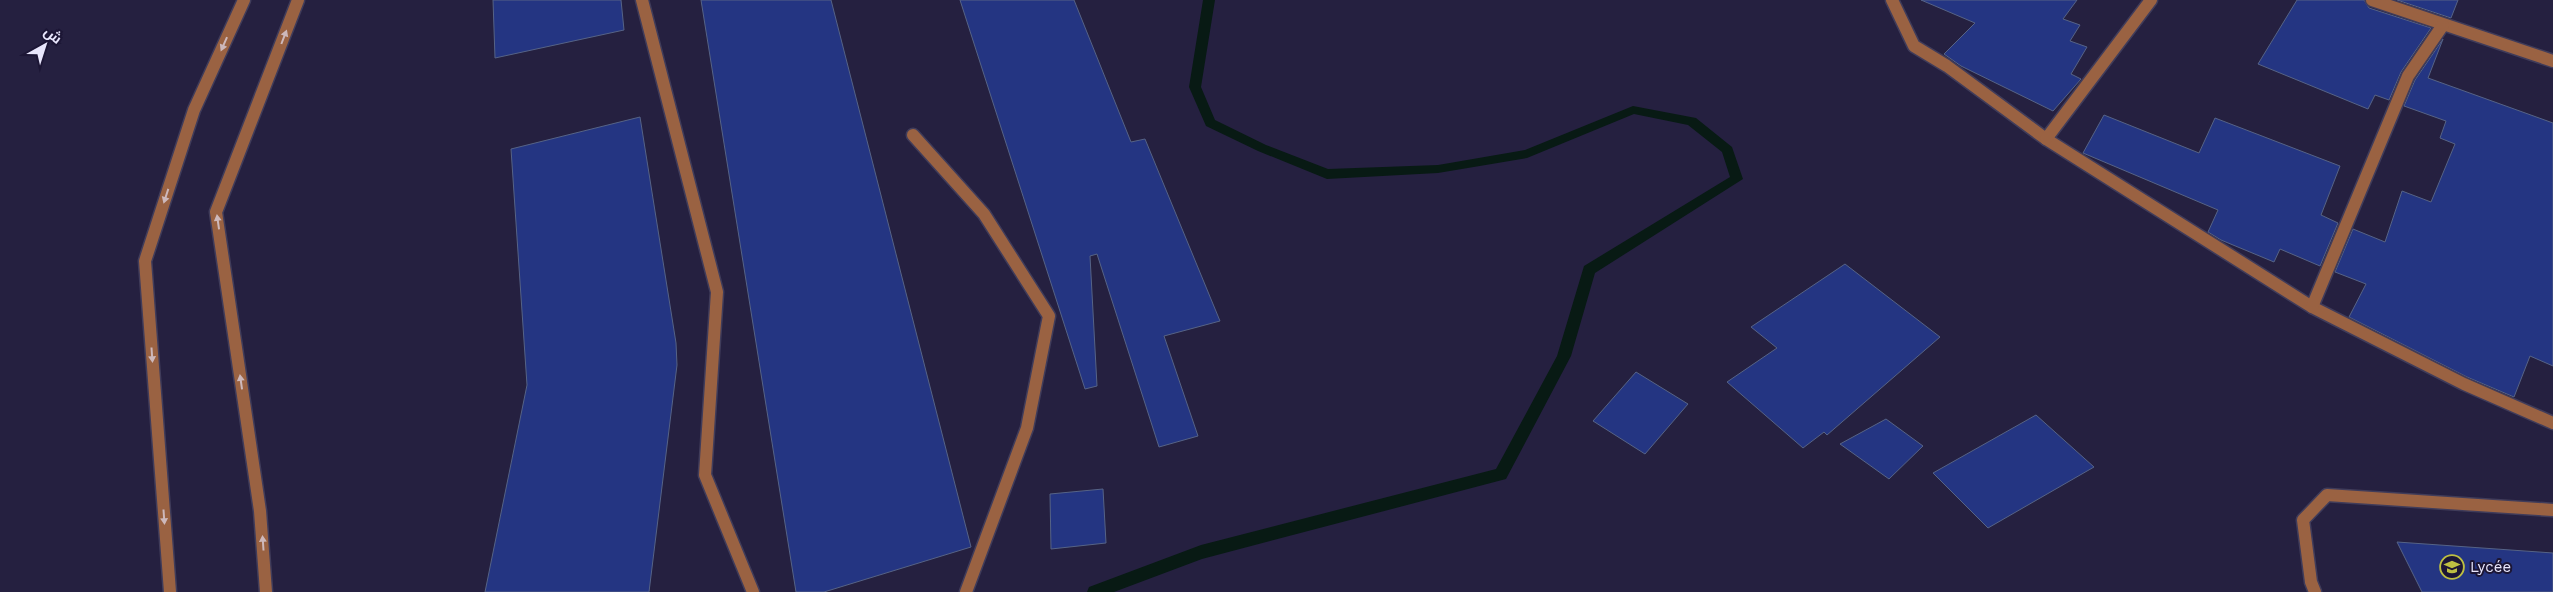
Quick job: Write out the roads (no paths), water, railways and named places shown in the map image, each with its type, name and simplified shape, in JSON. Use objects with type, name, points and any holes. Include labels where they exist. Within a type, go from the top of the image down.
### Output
[{"type":"street","points":[[170,592],[145,261],[194,110],[244,0]]},
{"type":"street","points":[[266,592],[260,511],[216,212],[298,0]]},
{"type":"street","points":[[642,0],[662,85],[717,292],[705,475],[753,592]]},
{"type":"street","points":[[1892,0],[1914,46],[1946,66],[2046,139],[2312,307],[2464,384],[2553,423]]},
{"type":"street","points":[[2046,139],[2151,0]]},
{"type":"street","points":[[2372,0],[2553,61]]},
{"type":"street","points":[[2312,307],[2408,76],[2443,25]]},
{"type":"street","points":[[913,135],[984,214],[1049,316],[1027,428],[966,592]]},
{"type":"street","points":[[2315,592],[2311,582],[2302,520],[2327,495],[2553,510]]},
{"type":"waterway","points":[[1095,592],[1201,552],[1501,474],[1564,356],[1589,270],[1737,179],[1728,150],[1692,121],[1633,110],[1527,154],[1438,169],[1327,174],[1262,148],[1210,123],[1195,87],[1207,23],[1209,0]]},
{"type":"place","name":"Lycée","points":[[2452,567]]}]
